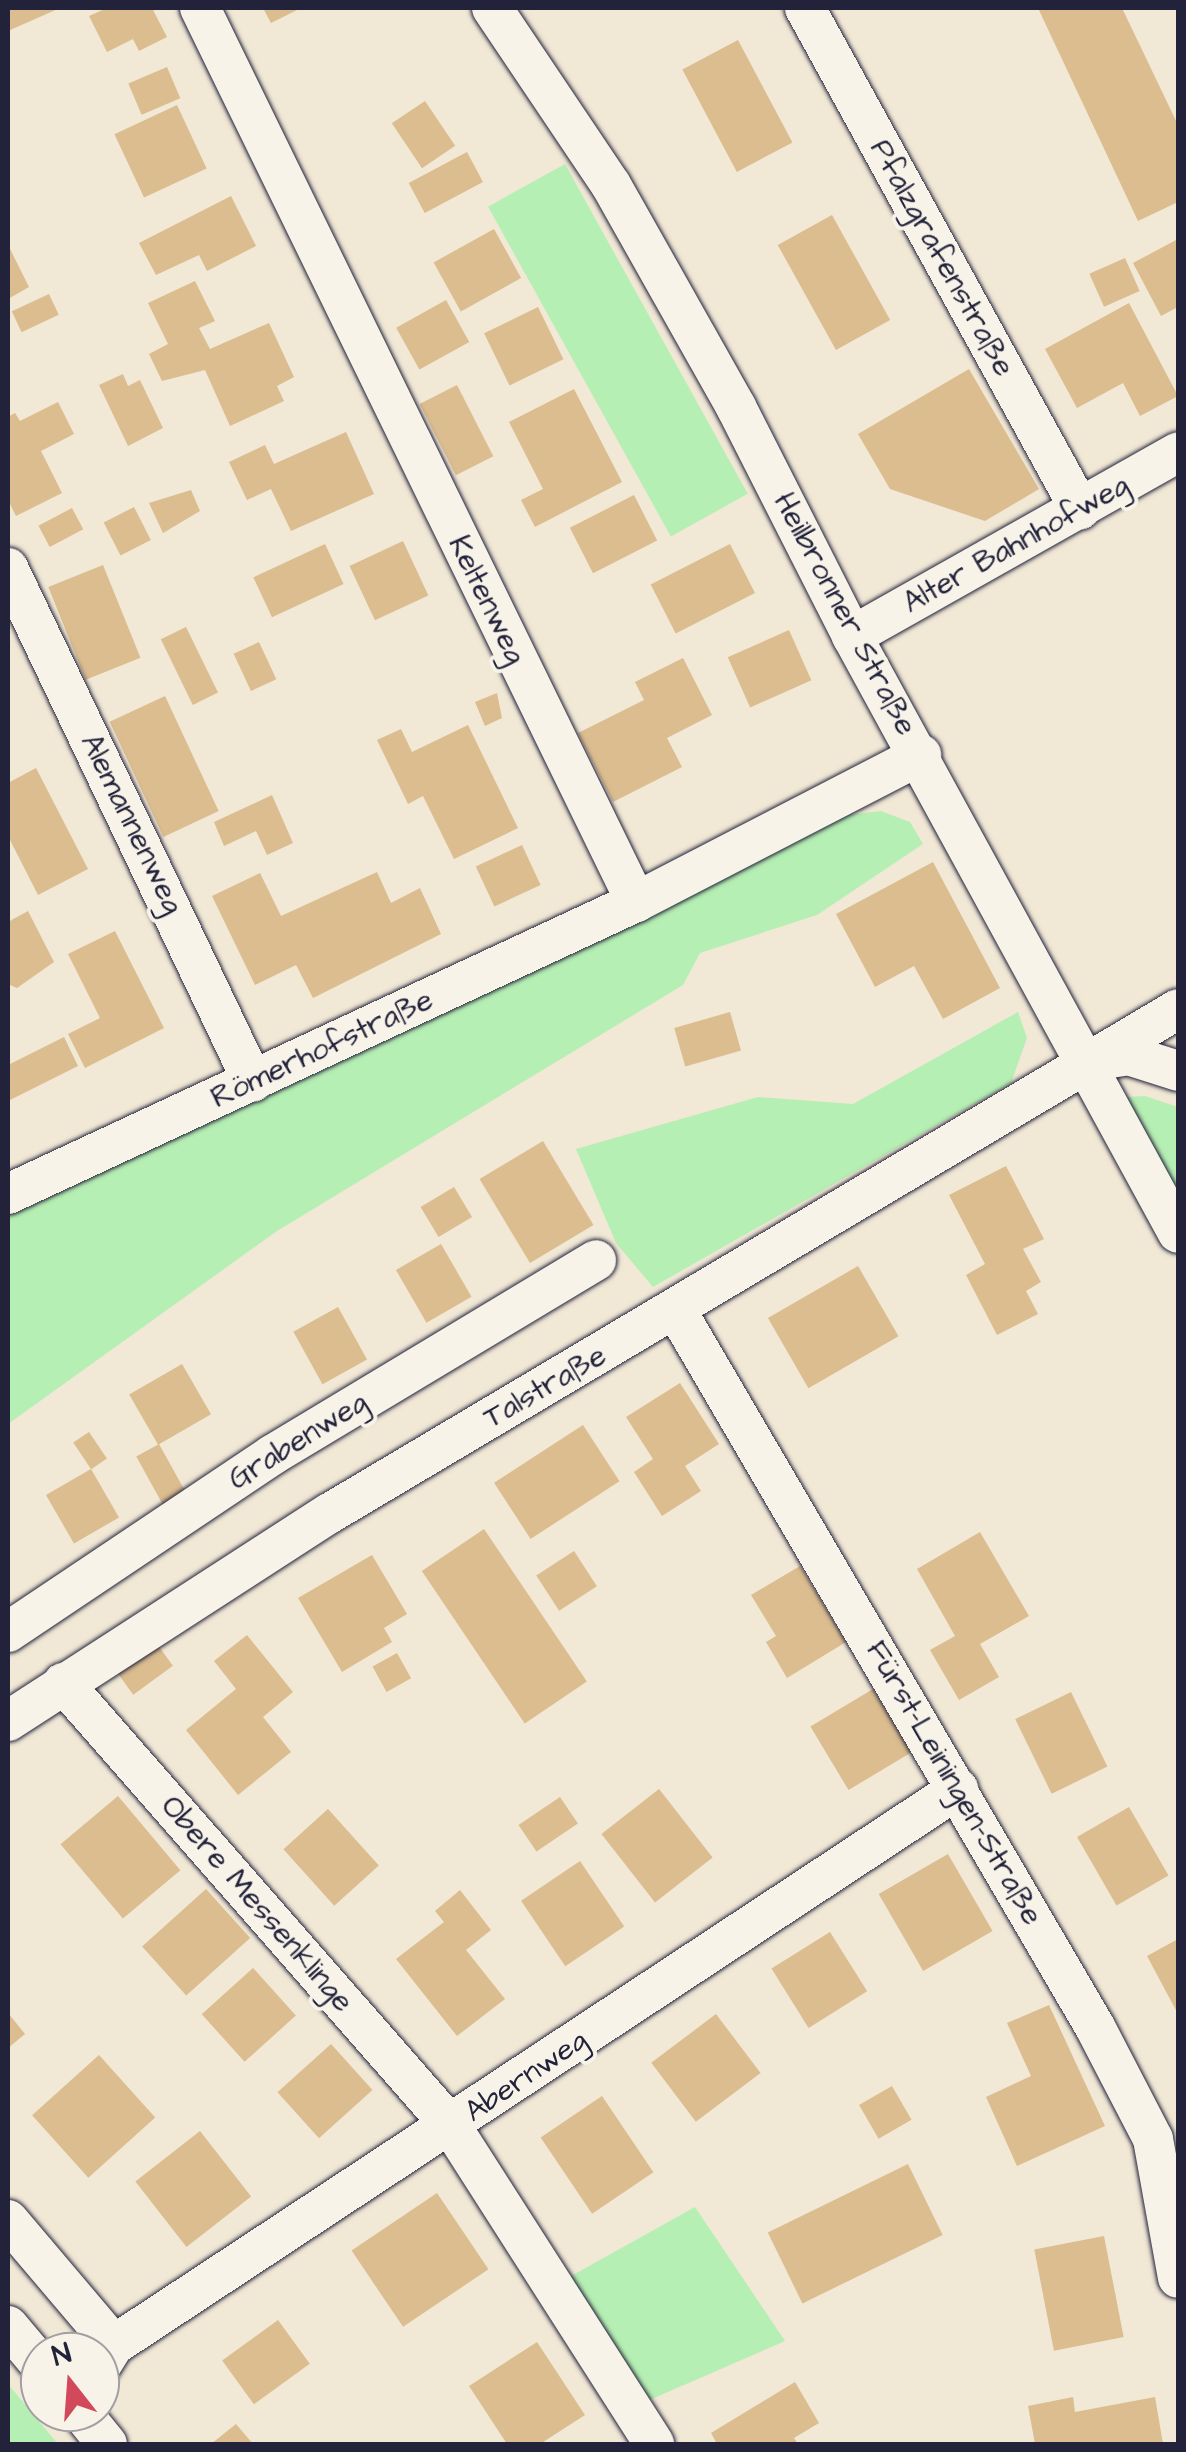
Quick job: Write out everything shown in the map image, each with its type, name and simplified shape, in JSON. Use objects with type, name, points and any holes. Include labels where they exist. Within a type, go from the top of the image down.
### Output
[{"type":"street","name":"Keltenweg","points":[[200,8],[636,902]]},
{"type":"street","name":"Heilbronner Straße","points":[[492,8],[611,185],[736,407],[852,636],[921,754],[1178,1233]]},
{"type":"street","name":"Pfalzgrafenstraße","points":[[805,8],[1080,509]]},
{"type":"street","name":"Alter Bahnhofweg","points":[[852,636],[1178,452]]},
{"type":"street","name":"Alemannenweg","points":[[8,568],[253,1082]]},
{"type":"street","points":[[636,902],[921,754]]},
{"type":"street","name":"Römerhofstraße","points":[[8,1194],[636,902]]},
{"type":"street","name":"Talstraße","points":[[8,1721],[330,1513],[1178,1009]]},
{"type":"street","points":[[1088,1062],[1128,1055],[1178,1071]]},
{"type":"street","name":"Grabenweg","points":[[8,1632],[272,1455],[596,1260]]},
{"type":"street","name":"Fürst-Leiningen-Straße","points":[[676,1310],[958,1789],[1153,2139],[1178,2278]]},
{"type":"street","name":"Obere Messenklinge","points":[[63,1683],[451,2126]]},
{"type":"street","name":"Abernweg","points":[[120,2347],[958,1789]]},
{"type":"street","points":[[451,2126],[654,2444]]},
{"type":"street","points":[[8,2220],[90,2332]]},
{"type":"green space","points":[[565,164],[748,494],[671,536],[488,207]]},
{"type":"green space","points":[[881,811],[910,822],[923,844],[817,915],[700,953],[683,985],[277,1231],[8,1424],[8,1210],[839,816]]},
{"type":"green space","points":[[1018,1012],[1027,1038],[1011,1083],[653,1287],[616,1243],[576,1149],[758,1097],[853,1104]]},
{"type":"green space","points":[[1145,1096],[1178,1107],[1178,1195],[1125,1097]]},
{"type":"green space","points":[[695,2207],[785,2341],[631,2408],[555,2285]]},
{"type":"green space","points":[[8,2384],[20,2398],[20,2432],[48,2432],[58,2444],[8,2444]]},
{"type":"building","points":[[8,8],[60,8],[8,31]]},
{"type":"building","points":[[107,8],[152,8],[167,37],[139,51],[133,39],[107,52],[89,16]]},
{"type":"building","points":[[263,8],[301,8],[271,23]]},
{"type":"building","points":[[1038,8],[1122,8],[1178,125],[1178,202],[1138,221]]},
{"type":"building","points":[[738,40],[792,142],[737,172],[682,70]]},
{"type":"building","points":[[167,67],[180,98],[142,115],[128,83]]},
{"type":"building","points":[[425,101],[455,146],[422,168],[392,123]]},
{"type":"building","points":[[177,105],[207,168],[144,198],[114,134]]},
{"type":"building","points":[[467,152],[483,182],[425,213],[409,183]]},
{"type":"building","points":[[231,196],[256,246],[207,271],[199,255],[156,275],[139,243]]},
{"type":"building","points":[[832,215],[890,320],[836,350],[778,245]]},
{"type":"building","points":[[494,229],[521,278],[461,311],[434,262]]},
{"type":"building","points":[[1178,239],[1178,307],[1161,316],[1133,263]]},
{"type":"building","points":[[8,245],[29,287],[8,299]]},
{"type":"building","points":[[1125,258],[1140,291],[1104,307],[1089,274]]},
{"type":"building","points":[[195,281],[215,321],[199,328],[210,349],[269,323],[294,377],[277,386],[284,401],[230,426],[205,370],[162,381],[149,354],[168,344],[148,303]]},
{"type":"building","points":[[49,294],[59,315],[22,332],[12,311]]},
{"type":"building","points":[[446,300],[469,342],[419,370],[396,328]]},
{"type":"building","points":[[1129,303],[1178,396],[1140,416],[1123,383],[1077,408],[1045,349]]},
{"type":"building","points":[[538,307],[563,359],[509,385],[484,333]]},
{"type":"building","points":[[969,369],[1039,489],[985,521],[890,489],[858,434]]},
{"type":"building","points":[[123,374],[128,386],[140,380],[163,428],[128,446],[99,385]]},
{"type":"building","points":[[457,385],[493,456],[456,475],[420,404]]},
{"type":"building","points":[[574,389],[622,482],[535,527],[521,500],[543,489],[509,422]]},
{"type":"building","points":[[58,402],[74,434],[41,451],[62,493],[16,516],[8,500],[8,417],[15,413],[20,421]]},
{"type":"building","points":[[346,432],[374,494],[291,531],[271,489],[247,500],[229,462],[265,445],[274,464]]},
{"type":"building","points":[[191,490],[200,511],[163,533],[149,503]]},
{"type":"building","points":[[634,495],[657,540],[593,573],[570,528]]},
{"type":"building","points":[[134,507],[151,540],[121,555],[104,522]]},
{"type":"building","points":[[72,508],[83,529],[50,547],[38,526]]},
{"type":"building","points":[[403,541],[428,595],[375,620],[350,566]]},
{"type":"building","points":[[325,544],[344,584],[272,617],[253,577]]},
{"type":"building","points":[[730,544],[755,593],[676,633],[651,584]]},
{"type":"building","points":[[103,565],[140,658],[86,680],[48,587]]},
{"type":"building","points":[[186,627],[218,693],[193,705],[161,639]]},
{"type":"building","points":[[789,630],[811,680],[750,707],[728,657]]},
{"type":"building","points":[[259,642],[276,679],[251,691],[234,654]]},
{"type":"building","points":[[683,658],[712,715],[667,738],[682,767],[613,802],[578,733],[644,700],[635,682]]},
{"type":"building","points":[[497,693],[502,718],[485,726],[475,702]]},
{"type":"building","points":[[165,696],[219,811],[163,837],[110,722]]},
{"type":"building","points":[[468,725],[518,828],[454,859],[423,796],[408,804],[377,740],[401,729],[412,752]]},
{"type":"building","points":[[36,768],[88,869],[38,895],[8,836],[8,783]]},
{"type":"building","points":[[272,795],[293,843],[267,855],[256,831],[224,846],[214,822]]},
{"type":"building","points":[[522,845],[541,885],[494,906],[476,867]]},
{"type":"building","points":[[933,862],[1000,988],[943,1019],[914,966],[875,987],[836,914]]},
{"type":"building","points":[[377,872],[391,903],[420,888],[441,934],[313,998],[296,965],[255,985],[212,896],[260,873],[281,916]]},
{"type":"building","points":[[28,911],[54,962],[17,988],[8,984],[8,922]]},
{"type":"building","points":[[115,931],[164,1028],[85,1068],[68,1034],[100,1018],[68,954]]},
{"type":"building","points":[[730,1012],[741,1050],[685,1066],[674,1028]]},
{"type":"building","points":[[64,1037],[78,1066],[8,1101],[8,1065]]},
{"type":"building","points":[[543,1141],[593,1225],[530,1263],[480,1179]]},
{"type":"building","points":[[1006,1166],[1044,1239],[1023,1249],[1041,1282],[1026,1291],[1038,1314],[997,1335],[966,1275],[985,1264],[949,1195]]},
{"type":"building","points":[[454,1187],[472,1217],[439,1237],[421,1207]]},
{"type":"building","points":[[441,1244],[472,1297],[426,1323],[396,1270]]},
{"type":"building","points":[[858,1266],[899,1336],[808,1388],[768,1318]]},
{"type":"building","points":[[338,1307],[367,1359],[322,1384],[293,1332]]},
{"type":"building","points":[[182,1364],[211,1414],[158,1445],[129,1394]]},
{"type":"building","points":[[680,1383],[719,1444],[685,1466],[701,1491],[662,1516],[634,1472],[653,1459],[626,1417]]},
{"type":"building","points":[[583,1425],[619,1481],[531,1539],[494,1483]]},
{"type":"building","points":[[89,1432],[107,1459],[91,1469],[73,1443]]},
{"type":"building","points":[[159,1444],[186,1493],[163,1506],[136,1457]]},
{"type":"building","points":[[91,1469],[119,1517],[74,1543],[46,1495]]},
{"type":"building","points":[[484,1529],[587,1682],[525,1723],[422,1571]]},
{"type":"building","points":[[980,1532],[1029,1616],[980,1644],[999,1677],[959,1700],[930,1650],[955,1636],[917,1569]]},
{"type":"building","points":[[574,1551],[597,1586],[559,1611],[536,1576]]},
{"type":"building","points":[[372,1555],[407,1614],[384,1628],[392,1642],[342,1672],[298,1598]]},
{"type":"building","points":[[800,1566],[846,1642],[787,1678],[766,1642],[776,1636],[751,1595]]},
{"type":"building","points":[[247,1635],[293,1692],[263,1717],[291,1752],[238,1795],[186,1730],[236,1689],[214,1661]]},
{"type":"building","points":[[157,1644],[173,1666],[133,1695],[117,1673]]},
{"type":"building","points":[[397,1653],[411,1678],[387,1692],[373,1667]]},
{"type":"building","points":[[873,1689],[911,1752],[849,1790],[810,1727]]},
{"type":"building","points":[[1071,1692],[1107,1767],[1052,1794],[1015,1719]]},
{"type":"building","points":[[659,1789],[713,1858],[655,1903],[601,1834]]},
{"type":"building","points":[[118,1796],[180,1870],[123,1919],[61,1844]]},
{"type":"building","points":[[560,1797],[578,1824],[536,1851],[519,1825]]},
{"type":"building","points":[[1129,1807],[1168,1875],[1117,1905],[1077,1837]]},
{"type":"building","points":[[328,1809],[379,1865],[334,1906],[283,1849]]},
{"type":"building","points":[[948,1854],[992,1931],[923,1971],[879,1894]]},
{"type":"building","points":[[580,1861],[624,1926],[565,1966],[521,1901]]},
{"type":"building","points":[[206,1889],[250,1938],[186,1996],[142,1947]]},
{"type":"building","points":[[460,1890],[491,1930],[466,1950],[505,1999],[457,2036],[396,1959],[444,1922],[435,1911]]},
{"type":"building","points":[[830,1932],[867,1991],[809,2028],[771,1969]]},
{"type":"building","points":[[1178,1939],[1178,2014],[1147,1956]]},
{"type":"building","points":[[253,1968],[296,2016],[245,2062],[202,2014]]},
{"type":"building","points":[[1049,2005],[1105,2126],[1017,2166],[986,2097],[1031,2076],[1007,2023]]},
{"type":"building","points":[[8,2013],[25,2034],[8,2048]]},
{"type":"building","points":[[716,2014],[761,2073],[696,2122],[651,2063]]},
{"type":"building","points":[[331,2044],[372,2090],[319,2138],[277,2092]]},
{"type":"building","points":[[99,2055],[155,2117],[88,2178],[32,2115]]},
{"type":"building","points":[[892,2086],[912,2120],[879,2139],[859,2105]]},
{"type":"building","points":[[602,2096],[653,2172],[592,2214],[541,2137]]},
{"type":"building","points":[[200,2131],[251,2196],[186,2247],[135,2181]]},
{"type":"building","points":[[908,2164],[943,2235],[802,2303],[768,2232]]},
{"type":"building","points":[[437,2193],[488,2269],[403,2327],[352,2251]]},
{"type":"building","points":[[1104,2236],[1124,2337],[1054,2351],[1034,2250]]},
{"type":"building","points":[[278,2320],[310,2364],[254,2404],[222,2361]]},
{"type":"building","points":[[537,2342],[585,2415],[540,2444],[507,2444],[469,2386]]},
{"type":"building","points":[[795,2382],[819,2423],[794,2438],[798,2444],[717,2444],[711,2433]]},
{"type":"building","points":[[1073,2397],[1075,2412],[1155,2397],[1163,2444],[1035,2444],[1028,2406]]},
{"type":"building","points":[[236,2424],[253,2444],[211,2444]]}]
